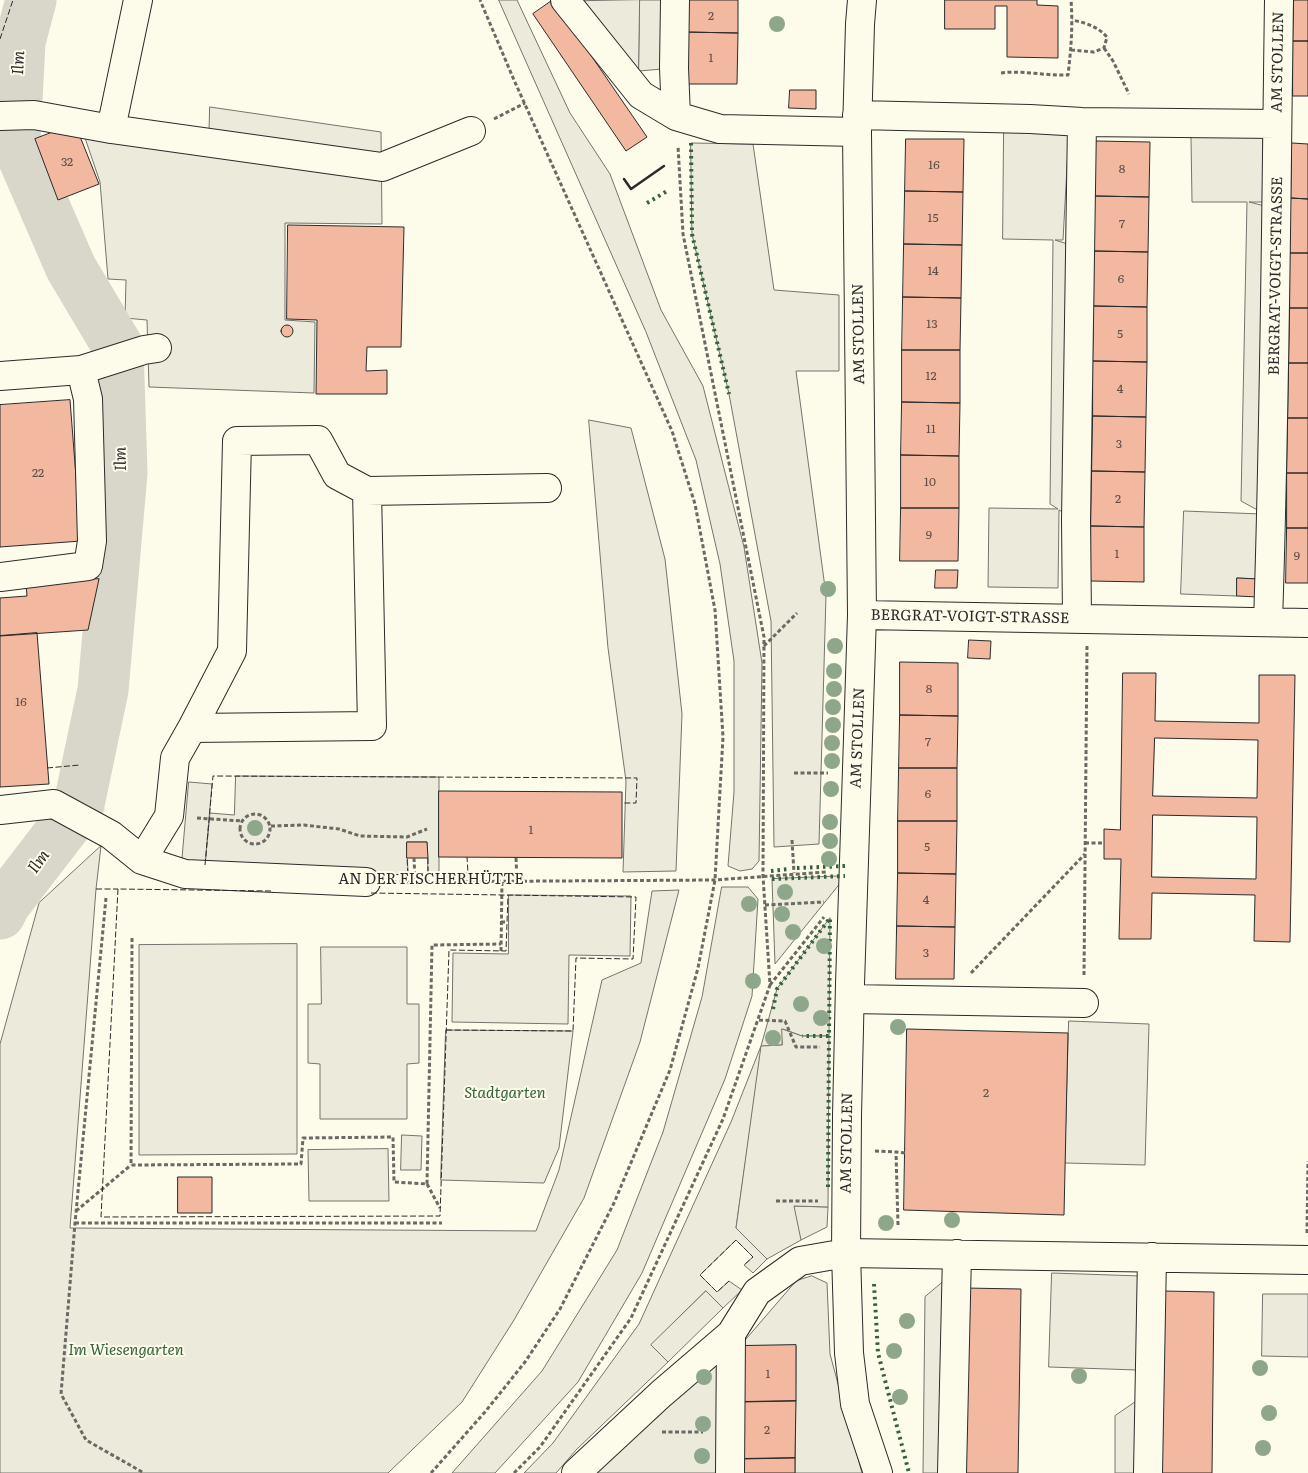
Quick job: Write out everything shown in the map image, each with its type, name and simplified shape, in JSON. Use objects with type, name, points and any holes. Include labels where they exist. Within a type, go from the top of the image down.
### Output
[{"type":"street","points":[[111,129],[138,0]]},
{"type":"street","points":[[675,0],[674,68],[676,116]]},
{"type":"street","name":"AM STOLLEN","points":[[862,0],[857,124],[862,615],[850,999],[846,1253],[849,1353],[855,1404],[878,1473]]},
{"type":"street","name":"AM STOLLEN","points":[[1277,124],[1279,0]]},
{"type":"street","points":[[567,1],[641,95],[676,116],[720,128],[1030,119],[1082,122],[1277,124]]},
{"type":"street","points":[[0,116],[34,115],[111,129],[382,167],[471,131]]},
{"type":"street","name":"BERGRAT-VOIGT-STRASSE","points":[[1077,619],[1076,545],[1082,122]]},
{"type":"street","name":"BERGRAT-VOIGT-STRASSE","points":[[1268,622],[1276,315],[1277,124]]},
{"type":"street","points":[[0,376],[87,368],[150,349]]},
{"type":"street","points":[[0,577],[88,566],[92,541],[87,368]]},
{"type":"street","points":[[142,860],[169,816],[174,758],[192,728],[232,651],[237,441],[318,440],[338,475],[367,491],[546,488]]},
{"type":"street","points":[[192,728],[372,726],[367,491]]},
{"type":"street","name":"BERGRAT-VOIGT-STRASSE","points":[[862,615],[1308,623]]},
{"type":"street","name":"AN DER FISCHERHÜTTE","points":[[0,810],[54,804],[111,835],[142,860],[185,874],[366,882]]},
{"type":"street","points":[[850,999],[1084,1003]]},
{"type":"street","points":[[582,1470],[661,1394],[731,1334],[757,1292],[800,1261],[846,1253],[1308,1260]]},
{"type":"street","points":[[952,1473],[957,1254]]},
{"type":"street","points":[[1148,1473],[1152,1258]]},
{"type":"street","points":[[730,1473],[731,1334]]},
{"type":"path","points":[[431,1473],[485,1412],[525,1362],[560,1309],[614,1203],[670,1070],[698,968],[715,880],[723,737],[715,610],[695,504],[672,431],[480,0]]},
{"type":"path","points":[[1001,73],[1014,71],[1053,76],[1068,75],[1071,50],[1071,0]]},
{"type":"path","points":[[1072,20],[1086,23],[1100,30],[1107,37],[1104,48],[1113,61],[1129,95],[1134,122]]},
{"type":"path","points":[[1071,50],[1094,52],[1104,48]]},
{"type":"path","points":[[676,116],[683,234],[764,636],[762,876],[770,985]]},
{"type":"path","points":[[764,646],[797,613]]},
{"type":"path","points":[[1077,619],[1087,646],[1084,1003]]},
{"type":"path","points":[[794,773],[857,773]]},
{"type":"path","points":[[256,813],[265,817],[271,826],[269,836],[262,843],[253,844],[244,840],[241,836],[240,826],[242,821],[250,814],[256,813]]},
{"type":"path","points":[[169,816],[242,821]]},
{"type":"path","points":[[271,826],[304,825],[339,829],[360,836],[407,837],[427,829]]},
{"type":"path","points":[[792,840],[794,873]]},
{"type":"path","points":[[1085,843],[1104,844]]},
{"type":"path","points":[[945,1001],[1085,854]]},
{"type":"path","points":[[414,858],[415,881]]},
{"type":"path","points":[[516,858],[517,880]]},
{"type":"path","name":"AN DER FISCHERHÜTTE","points":[[366,882],[715,880],[794,873],[854,875]]},
{"type":"path","points":[[765,905],[837,901],[854,875]]},
{"type":"path","points":[[501,951],[502,881]]},
{"type":"path","points":[[106,898],[76,1211],[61,1394],[86,1440],[144,1473]]},
{"type":"path","points":[[514,1473],[540,1447],[631,1318],[723,1120],[770,985],[824,916]]},
{"type":"path","points":[[502,922],[507,922]]},
{"type":"path","points":[[131,1165],[132,938]]},
{"type":"path","points":[[440,1208],[428,1184],[432,945],[501,944]]},
{"type":"path","points":[[758,1020],[785,1021],[796,1047]]},
{"type":"path","points":[[76,1211],[131,1165],[301,1164],[303,1138],[393,1137],[394,1182],[428,1184]]},
{"type":"path","points":[[899,1254],[896,1152],[905,1153]]},
{"type":"path","points":[[1308,1161],[1308,1210]]},
{"type":"path","points":[[776,1202],[846,1200]]},
{"type":"path","points":[[75,1223],[442,1223]]},
{"type":"path","points":[[659,1432],[730,1432]]},
{"type":"green space","points":[[499,0],[517,0],[570,113],[610,174],[661,310],[703,386],[744,547],[762,663],[759,861],[752,869],[740,871],[728,866],[734,792],[734,661],[720,564],[696,460],[646,332]]},
{"type":"green space","points":[[640,0],[639,71],[584,1]]},
{"type":"green space","points":[[589,420],[631,428],[665,559],[682,714],[676,871],[623,872],[626,781],[608,648]]},
{"type":"green space","points":[[236,776],[439,777],[439,874],[428,875],[427,842],[407,842],[408,875],[205,865],[210,813],[234,815]]},
{"type":"green space","name":"Im Wiesengarten","points":[[101,846],[96,889],[70,1228],[536,1231],[559,1170],[602,980],[641,963],[652,891],[679,890],[640,1042],[584,1198],[514,1320],[462,1402],[388,1473],[0,1473],[0,1044],[39,903]]},
{"type":"green space","points":[[846,876],[775,964],[772,879]]},
{"type":"green space","points":[[722,887],[748,887],[758,899],[752,996],[725,1079],[642,1273],[578,1382],[495,1473],[452,1473],[542,1371],[617,1250],[663,1132],[702,997]]},
{"type":"green space","points":[[509,895],[631,896],[630,956],[569,955],[568,1024],[452,1022],[453,953],[508,954]]},
{"type":"green space","points":[[830,918],[829,1036],[802,1036],[783,1029],[782,1045],[762,1046],[736,1228],[767,1259],[753,1273],[744,1265],[753,1257],[736,1240],[700,1275],[717,1292],[729,1281],[742,1290],[723,1308],[706,1291],[652,1345],[668,1362],[577,1449],[556,1473],[524,1473],[553,1443],[639,1324],[731,1122],[761,1046],[777,989]]},
{"type":"green space","points":[[297,944],[297,1154],[139,1155],[139,945]]},
{"type":"green space","points":[[321,947],[407,947],[407,1004],[419,1004],[419,1063],[407,1064],[407,1119],[320,1119],[320,1064],[308,1063],[308,1004],[321,1004]]},
{"type":"green space","name":"Stadtgarten","points":[[446,1030],[573,1031],[559,1148],[544,1183],[441,1180]]},
{"type":"green space","points":[[402,1135],[422,1136],[421,1170],[401,1170]]},
{"type":"green space","points":[[388,1149],[389,1201],[309,1201],[308,1150]]},
{"type":"green space","points":[[793,1206],[828,1207],[827,1227],[801,1240]]},
{"type":"green space","points":[[812,1276],[827,1283],[830,1354],[862,1473],[795,1473],[796,1346],[740,1346],[796,1281]]},
{"type":"shaded area","points":[[640,0],[675,0],[674,68],[639,71]]},
{"type":"shaded area","points":[[210,107],[381,132],[382,224],[285,223],[285,320],[315,322],[314,393],[149,387],[147,320],[125,318],[126,280],[108,279],[100,182],[83,132],[208,155]]},
{"type":"shaded area","points":[[1004,129],[1069,131],[1063,240],[1055,240],[1077,247],[1076,520],[1059,510],[1058,588],[988,587],[989,508],[1058,509],[1050,504],[1053,240],[1003,239]]},
{"type":"shaded area","points":[[1263,136],[1264,202],[1249,202],[1277,209],[1272,518],[1241,501],[1247,202],[1192,202],[1191,137]]},
{"type":"shaded area","points":[[691,143],[753,144],[774,290],[839,295],[839,371],[796,371],[826,595],[819,844],[774,847],[771,621],[729,394],[692,234]]},
{"type":"shaded area","points":[[1184,511],[1261,514],[1259,579],[1237,578],[1237,596],[1181,594]]},
{"type":"shaded area","points":[[189,782],[212,784],[205,865],[182,863]]},
{"type":"shaded area","points":[[1069,1021],[1149,1024],[1145,1165],[1065,1163]]},
{"type":"shaded area","points":[[782,1029],[802,1036],[829,1036],[828,1207],[794,1206],[801,1240],[767,1259],[736,1228],[761,1046],[782,1045]]},
{"type":"shaded area","points":[[956,1271],[952,1473],[923,1473],[925,1297]]},
{"type":"shaded area","points":[[1052,1273],[1141,1276],[1137,1370],[1049,1367]]},
{"type":"shaded area","points":[[706,1291],[723,1308],[668,1362],[651,1345]]},
{"type":"shaded area","points":[[1263,1294],[1308,1294],[1308,1357],[1262,1356]]},
{"type":"shaded area","points":[[720,1360],[716,1473],[595,1473],[659,1414]]},
{"type":"shaded area","points":[[1150,1392],[1149,1473],[1115,1473],[1115,1416]]},
{"type":"building","points":[[553,0],[647,137],[626,151],[533,14]]},
{"type":"building","points":[[685,0],[738,0],[738,33],[684,32]]},
{"type":"building","points":[[945,0],[1037,0],[1037,5],[1058,6],[1058,58],[1007,57],[1007,6],[995,6],[995,29],[945,29]]},
{"type":"building","points":[[1294,0],[1308,0],[1308,41],[1293,41]]},
{"type":"building","points":[[684,32],[738,33],[737,84],[684,84]]},
{"type":"building","points":[[1293,41],[1308,41],[1308,96],[1293,96]]},
{"type":"building","points":[[790,90],[816,90],[816,109],[789,108]]},
{"type":"building","points":[[75,124],[99,184],[58,200],[35,139]]},
{"type":"building","points":[[906,139],[964,139],[963,192],[905,191]]},
{"type":"building","points":[[1096,141],[1150,142],[1149,197],[1095,196]]},
{"type":"building","points":[[1292,143],[1308,144],[1308,199],[1291,198]]},
{"type":"building","points":[[905,191],[963,192],[962,245],[904,244]]},
{"type":"building","points":[[1095,196],[1149,197],[1148,252],[1094,251]]},
{"type":"building","points":[[1291,198],[1308,199],[1308,253],[1290,253]]},
{"type":"building","points":[[288,225],[404,227],[401,347],[367,347],[366,371],[387,370],[387,394],[316,394],[317,320],[287,319]]},
{"type":"building","points":[[904,244],[962,245],[961,298],[903,297]]},
{"type":"building","points":[[1094,251],[1148,252],[1147,307],[1094,306]]},
{"type":"building","points":[[1290,253],[1308,253],[1308,308],[1290,308]]},
{"type":"building","points":[[903,297],[961,298],[960,350],[902,350]]},
{"type":"building","points":[[1094,306],[1147,307],[1147,362],[1093,361]]},
{"type":"building","points":[[1290,308],[1308,308],[1308,363],[1289,363]]},
{"type":"building","points":[[285,325],[289,325],[293,331],[289,337],[285,337],[281,333],[281,329]]},
{"type":"building","points":[[902,350],[960,350],[960,403],[902,402]]},
{"type":"building","points":[[1093,361],[1147,362],[1146,417],[1093,416]]},
{"type":"building","points":[[1289,363],[1308,363],[1308,418],[1288,418]]},
{"type":"building","points":[[70,400],[81,541],[0,547],[0,405]]},
{"type":"building","points":[[902,402],[960,403],[959,456],[901,455]]},
{"type":"building","points":[[1093,416],[1146,417],[1145,472],[1092,471]]},
{"type":"building","points":[[1288,418],[1308,418],[1308,473],[1287,473]]},
{"type":"building","points":[[901,455],[959,456],[959,508],[901,508]]},
{"type":"building","points":[[1092,471],[1145,472],[1144,527],[1091,526]]},
{"type":"building","points":[[1287,473],[1308,473],[1308,528],[1287,528]]},
{"type":"building","points":[[901,508],[959,508],[958,561],[900,561]]},
{"type":"building","points":[[1091,526],[1144,527],[1144,582],[1091,581]]},
{"type":"building","points":[[1287,528],[1308,528],[1308,583],[1286,583]]},
{"type":"building","points":[[936,570],[958,570],[957,588],[935,588]]},
{"type":"building","points":[[1237,578],[1259,579],[1258,597],[1237,596]]},
{"type":"building","points":[[99,579],[88,630],[0,636],[0,598],[27,596],[26,584]]},
{"type":"building","points":[[37,633],[49,784],[0,787],[0,636]]},
{"type":"building","points":[[969,640],[991,641],[990,659],[968,658]]},
{"type":"building","points":[[900,662],[958,663],[958,716],[900,715]]},
{"type":"building","points":[[1123,673],[1156,673],[1155,721],[1259,723],[1259,675],[1295,675],[1290,942],[1254,941],[1255,895],[1152,893],[1151,939],[1119,939],[1121,859],[1104,859],[1104,829],[1120,830]],"holes":[[[1155,738],[1258,740],[1257,798],[1153,796]],[[1153,815],[1257,817],[1256,879],[1152,877]]]},
{"type":"building","points":[[900,715],[958,716],[957,768],[899,768]]},
{"type":"building","points":[[899,768],[957,768],[957,821],[898,821]]},
{"type":"building","points":[[439,791],[622,792],[622,858],[439,857]]},
{"type":"building","points":[[898,821],[957,821],[956,874],[898,873]]},
{"type":"building","points":[[407,842],[427,842],[428,858],[407,858]]},
{"type":"building","points":[[898,873],[956,874],[955,927],[897,926]]},
{"type":"building","points":[[897,926],[955,927],[954,979],[896,979]]},
{"type":"building","points":[[907,1029],[1068,1033],[1064,1215],[904,1210]]},
{"type":"building","points":[[178,1177],[212,1177],[212,1213],[178,1213]]},
{"type":"building","points":[[964,1288],[1021,1289],[1018,1473],[962,1473]]},
{"type":"building","points":[[1162,1291],[1214,1292],[1212,1473],[1160,1473]]},
{"type":"building","points":[[796,1345],[796,1401],[740,1402],[740,1346]]},
{"type":"building","points":[[796,1401],[795,1458],[739,1459],[740,1402]]},
{"type":"building","points":[[795,1458],[795,1473],[739,1473],[739,1459]]},
{"type":"waterway","name":"Ilm","points":[[0,914],[5,904],[78,809],[103,690],[122,473],[118,347],[71,268],[15,139],[20,42],[31,0]]},
{"type":"waterway","name":"Ilm","points":[[0,906],[5,904]]},
{"type":"hedge","points":[[691,143],[692,234],[729,394]]},
{"type":"hedge","points":[[647,203],[669,190]]},
{"type":"hedge","points":[[797,868],[845,866]]},
{"type":"hedge","points":[[771,871],[789,869]]},
{"type":"hedge","points":[[772,879],[845,876]]},
{"type":"hedge","points":[[773,1009],[777,989],[830,918],[829,1036],[802,1036]]},
{"type":"hedge","points":[[828,1187],[829,1036]]},
{"type":"hedge","points":[[874,1284],[878,1353],[909,1473]]},
{"type":"fence","points":[[0,39],[13,0]]},
{"type":"fence","points":[[47,768],[80,765]]},
{"type":"fence","points":[[205,865],[213,776],[637,778],[636,803],[622,803]]},
{"type":"fence","points":[[428,858],[428,875],[468,873],[467,857]]},
{"type":"fence","points":[[375,874],[408,875],[407,858]]},
{"type":"fence","points":[[96,889],[118,889]]},
{"type":"fence","points":[[271,891],[118,889],[101,1217],[440,1216],[449,950],[506,951],[508,895]]},
{"type":"fence","points":[[371,893],[636,897],[633,959],[576,958],[573,1031],[446,1030]]},
{"type":"fence","points":[[729,1281],[717,1292],[700,1275],[736,1240],[753,1257],[744,1265]]},
{"type":"wall","points":[[624,179],[631,189],[664,166]]}]
